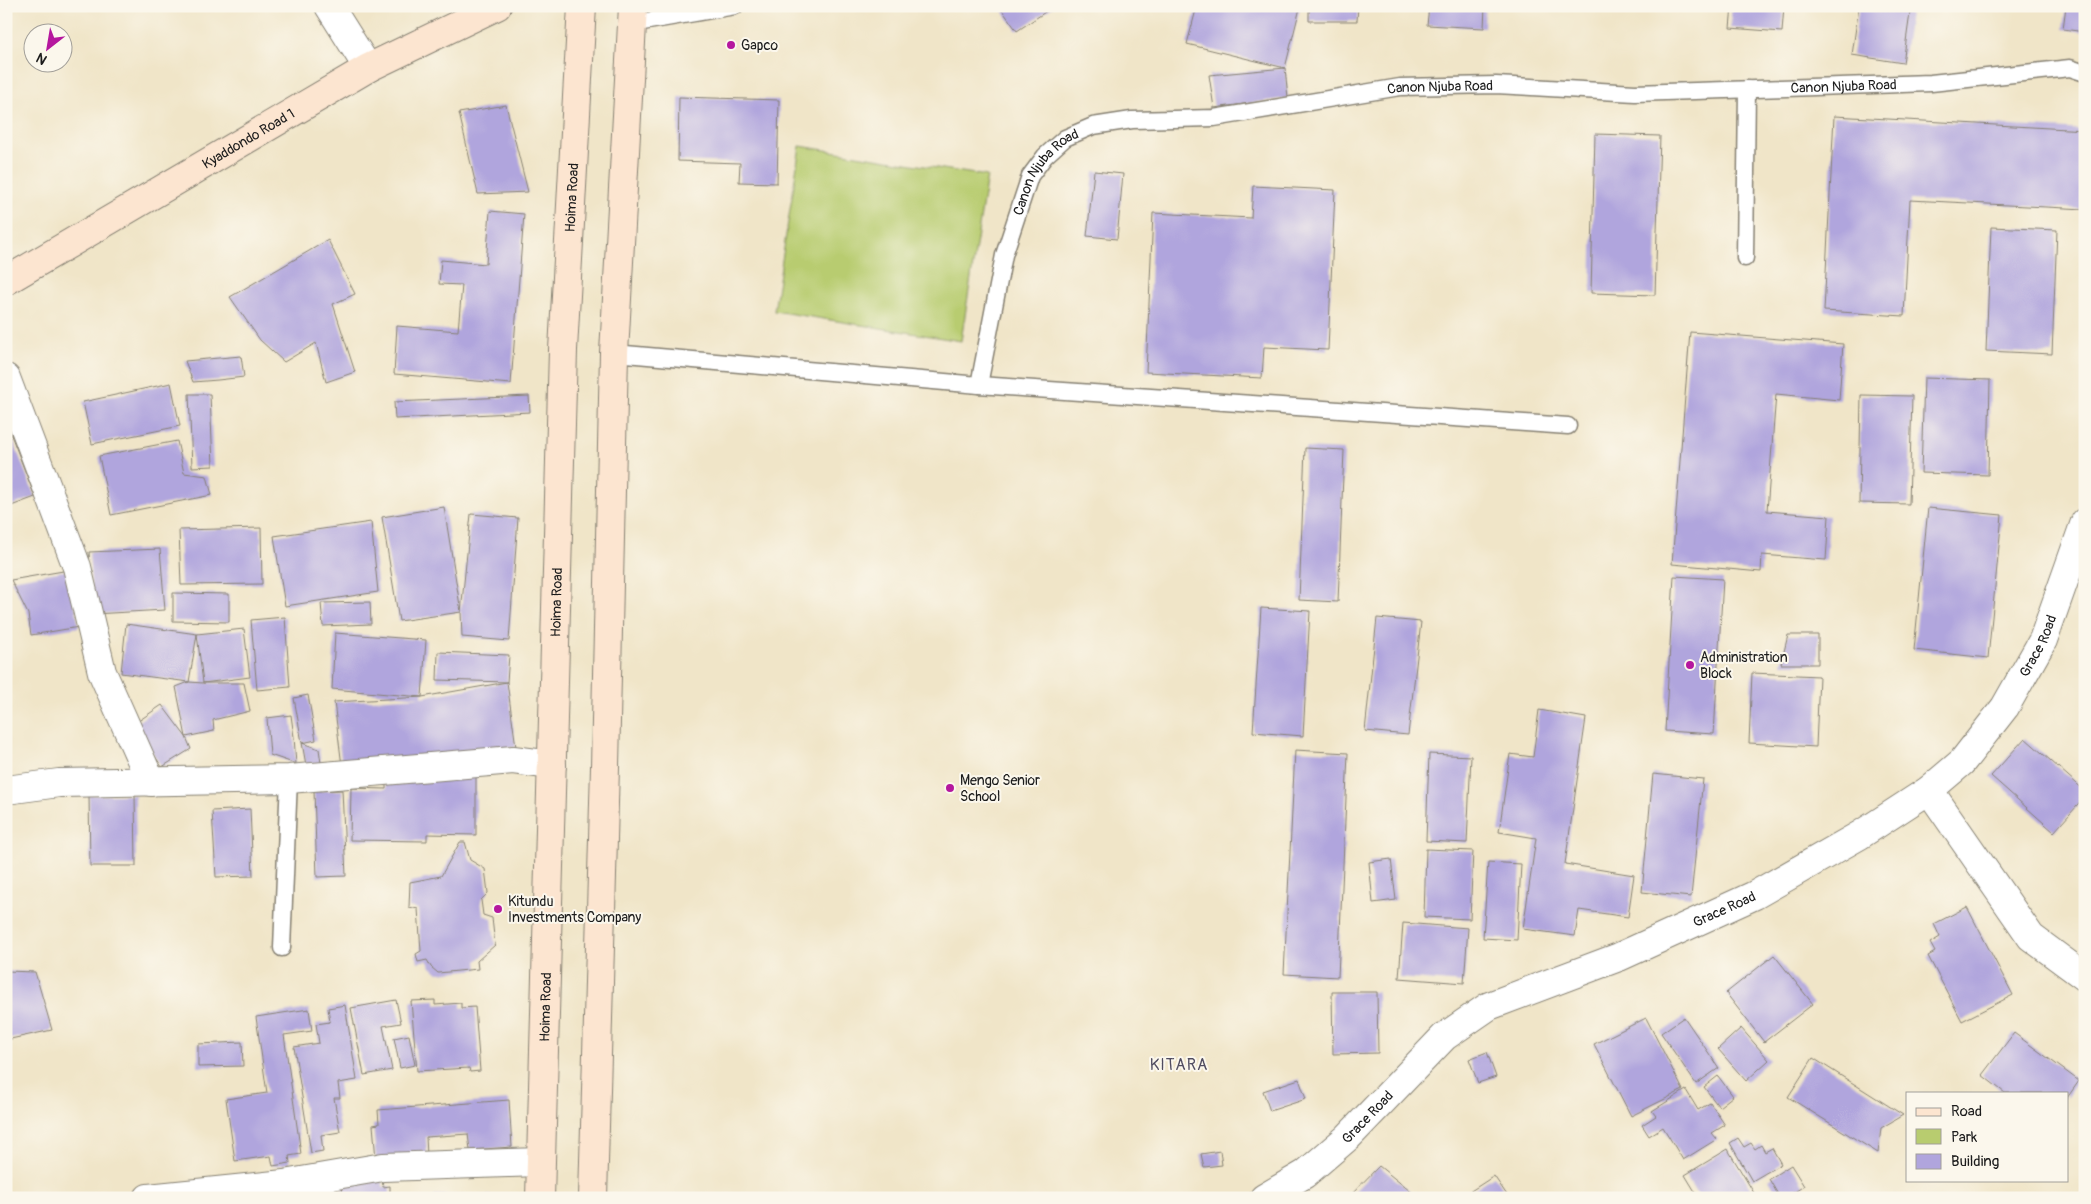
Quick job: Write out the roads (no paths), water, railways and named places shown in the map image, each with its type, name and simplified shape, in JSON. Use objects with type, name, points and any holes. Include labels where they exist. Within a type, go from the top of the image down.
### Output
[{"type":"main road","name":"Kyaddondo Road 1","points":[[6,281],[368,68],[497,6]]},
{"type":"main road","name":"Hoima Road","points":[[540,1198],[563,350],[582,6]]},
{"type":"main road","points":[[592,1198],[605,766],[614,353],[632,15]]},
{"type":"street","points":[[329,6],[368,68]]},
{"type":"street","points":[[6,378],[77,567],[102,672],[151,782]]},
{"type":"street","name":"Grace Road","points":[[1267,1197],[1305,1174],[1348,1137],[1444,1037],[1489,1006],[1619,957],[1755,895],[1860,835],[1929,790],[1962,762],[2005,707],[2043,640],[2085,522]]},
{"type":"street","points":[[6,790],[58,783],[290,779],[513,760],[552,765]]},
{"type":"street","points":[[1929,790],[2031,937],[2085,977]]},
{"type":"street","points":[[148,1198],[284,1184],[382,1167],[540,1162]]},
{"type":"lane","points":[[632,15],[735,6]]},
{"type":"lane","name":"Canon Njuba Road","points":[[979,385],[1004,255],[1030,176],[1045,156],[1065,138],[1094,126],[1132,120],[1214,118],[1400,87],[1496,85],[1635,93],[1931,82],[2070,68],[2085,73]]},
{"type":"lane","points":[[1745,258],[1747,89]]},
{"type":"lane","points":[[614,353],[979,385],[1568,426]]},
{"type":"lane","points":[[282,948],[290,779]]},
{"type":"place","name":"Gapco","points":[[731,45]]},
{"type":"place","name":"Administration Block","points":[[1690,665]]},
{"type":"place","name":"Mengo Senior School","points":[[950,788]]},
{"type":"place","name":"Kitundu Investments Company","points":[[498,909]]},
{"type":"district","name":"KITARA","points":[[1179,1064]]}]
